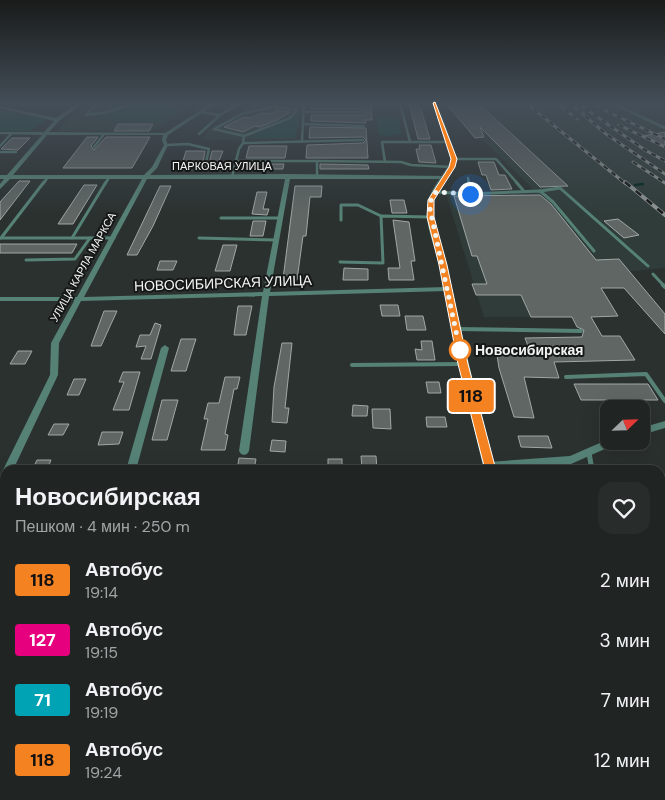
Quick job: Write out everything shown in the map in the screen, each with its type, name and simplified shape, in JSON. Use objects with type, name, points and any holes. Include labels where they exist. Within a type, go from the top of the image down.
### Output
[{"type":"street","points":[[0,187],[39,140]]},
{"type":"street","name":"УЛИЦА КАРЛА МАРКСА","points":[[10,465],[54,375],[56,343],[146,176],[154,168],[166,145],[164,140]]},
{"type":"street","points":[[450,142],[453,163],[431,200],[430,217],[463,364],[489,465]]},
{"type":"street","points":[[244,451],[266,294],[288,176]]},
{"type":"street","name":"ПАРКОВАЯ УЛИЦА","points":[[0,177],[445,177]]},
{"type":"street","name":"НОВОСИБИРСКАЯ УЛИЦА","points":[[0,299],[79,299],[447,289]]},
{"type":"street","points":[[132,465],[165,348]]},
{"type":"street","points":[[650,429],[665,425]]},
{"type":"street","points":[[520,465],[571,460],[600,448]]},
{"type":"lane","points":[[94,147],[99,140]]},
{"type":"lane","points":[[232,177],[235,161],[243,143],[353,140]]},
{"type":"lane","points":[[385,162],[382,142],[450,142]]},
{"type":"lane","points":[[166,145],[188,144],[209,149],[206,162]]},
{"type":"lane","points":[[0,152],[16,152]]},
{"type":"lane","points":[[235,161],[453,163],[496,159],[523,190]]},
{"type":"lane","points":[[317,161],[317,176]]},
{"type":"lane","points":[[72,238],[110,176]]},
{"type":"lane","points":[[1,238],[48,177]]},
{"type":"lane","points":[[468,178],[470,194]]},
{"type":"lane","points":[[436,192],[504,194],[523,190],[540,191],[560,188],[568,193],[594,221],[634,251],[648,266]]},
{"type":"lane","points":[[540,191],[553,202],[594,251]]},
{"type":"lane","points":[[341,220],[341,205],[358,205],[381,216],[430,217]]},
{"type":"lane","points":[[340,262],[383,263],[381,216]]},
{"type":"lane","points":[[221,218],[280,218]]},
{"type":"lane","points":[[1,238],[114,238]]},
{"type":"lane","points":[[26,260],[75,259],[90,238]]},
{"type":"lane","points":[[199,238],[276,240]]},
{"type":"lane","points":[[653,274],[665,287]]},
{"type":"lane","points":[[455,329],[581,330]]},
{"type":"lane","points":[[352,365],[463,364]]},
{"type":"lane","points":[[566,377],[646,374],[665,401]]},
{"type":"lane","points":[[589,453],[591,465]]},
{"type":"shaded area","points":[[483,140],[665,140],[665,268],[602,274],[611,288],[528,289],[540,317],[484,317],[446,194],[509,196],[512,193],[533,189]]},
{"type":"building","points":[[10,140],[28,140],[18,150],[1,149]]},
{"type":"building","points":[[84,140],[95,140],[91,146],[94,150],[103,140],[148,140],[132,168],[63,168]]},
{"type":"building","points":[[367,140],[368,158],[306,158],[307,145],[363,143]]},
{"type":"building","points":[[493,140],[518,140],[568,186],[540,187]]},
{"type":"building","points":[[652,140],[665,140],[665,147]]},
{"type":"building","points":[[419,145],[431,145],[436,163],[419,162],[416,149],[420,149]]},
{"type":"building","points":[[249,146],[287,146],[285,158],[246,158]]},
{"type":"building","points":[[186,151],[205,151],[203,163],[182,164]]},
{"type":"building","points":[[212,151],[223,151],[216,168],[201,168],[203,164],[209,164]]},
{"type":"building","points":[[478,162],[494,162],[499,175],[505,175],[512,189],[491,190],[486,175],[482,175]]},
{"type":"building","points":[[244,164],[284,164],[283,169],[243,169]]},
{"type":"building","points":[[320,164],[368,165],[369,169],[320,169]]},
{"type":"building","points":[[19,181],[30,181],[0,220],[0,202]]},
{"type":"building","points":[[84,185],[97,185],[73,224],[58,224]]},
{"type":"building","points":[[160,186],[171,186],[153,226],[137,255],[127,255]]},
{"type":"building","points":[[295,186],[322,186],[321,197],[310,197],[306,236],[303,236],[297,280],[283,279]]},
{"type":"building","points":[[257,192],[267,192],[263,209],[269,209],[267,215],[252,214]]},
{"type":"building","points":[[540,195],[551,204],[596,260],[619,259],[665,314],[665,334],[624,288],[601,288],[618,316],[591,317],[602,336],[620,336],[635,360],[554,362],[559,378],[524,377],[534,418],[514,417],[499,368],[496,349],[530,351],[525,338],[582,337],[584,330],[577,327],[572,317],[531,317],[521,295],[476,295],[472,284],[487,284],[477,256],[472,256],[454,196]]},
{"type":"building","points":[[390,200],[404,200],[407,213],[392,213]]},
{"type":"building","points":[[618,219],[639,235],[624,238],[604,221]]},
{"type":"building","points":[[393,220],[409,222],[415,261],[411,261],[414,280],[389,280],[388,268],[400,268]]},
{"type":"building","points":[[253,221],[266,221],[263,236],[250,236]]},
{"type":"building","points":[[0,244],[77,244],[72,253],[0,253]]},
{"type":"building","points":[[223,245],[237,245],[230,271],[215,271]]},
{"type":"building","points":[[160,261],[177,261],[173,270],[157,270]]},
{"type":"building","points":[[344,268],[368,269],[368,280],[343,280]]},
{"type":"building","points":[[380,305],[398,305],[400,316],[382,316]]},
{"type":"building","points":[[238,306],[252,306],[246,335],[234,335]]},
{"type":"building","points":[[104,311],[117,311],[101,346],[91,346]]},
{"type":"building","points":[[405,316],[423,316],[426,330],[407,330]]},
{"type":"building","points":[[155,323],[161,325],[151,359],[141,359],[146,346],[136,347],[140,335],[150,335]]},
{"type":"building","points":[[181,339],[196,339],[186,371],[171,371]]},
{"type":"building","points":[[421,341],[432,341],[435,360],[417,360],[415,349],[422,350]]},
{"type":"building","points":[[282,343],[292,343],[285,408],[289,408],[287,423],[272,422],[274,387]]},
{"type":"building","points":[[18,351],[32,351],[25,364],[10,364]]},
{"type":"building","points":[[123,372],[140,372],[129,410],[113,410],[124,382],[119,382]]},
{"type":"building","points":[[225,377],[240,377],[237,389],[234,389],[225,434],[228,435],[225,450],[201,450],[208,419],[204,419],[208,403],[219,403]]},
{"type":"building","points":[[74,379],[86,379],[79,395],[67,395]]},
{"type":"building","points":[[426,382],[439,382],[441,393],[428,393]]},
{"type":"building","points":[[574,384],[648,384],[658,400],[600,400],[581,400]]},
{"type":"building","points":[[162,400],[178,400],[167,440],[152,440]]},
{"type":"building","points":[[353,405],[368,406],[367,416],[352,416]]},
{"type":"building","points":[[372,409],[390,409],[391,429],[373,428]]},
{"type":"building","points":[[426,417],[445,417],[447,427],[427,427]]},
{"type":"building","points":[[54,424],[69,424],[63,435],[48,435]]},
{"type":"building","points":[[102,432],[123,432],[119,444],[98,445]]},
{"type":"building","points":[[518,436],[548,436],[552,448],[521,447]]},
{"type":"building","points":[[272,440],[286,441],[285,452],[270,451]]},
{"type":"building","points":[[361,456],[376,456],[377,465],[362,465]]},
{"type":"building","points":[[239,458],[256,459],[255,465],[238,465]]},
{"type":"building","points":[[328,459],[342,459],[342,465],[328,465]]},
{"type":"building","points":[[37,460],[51,460],[49,465],[34,465]]},
{"type":"waterway","points":[[635,185],[643,184]]},
{"type":"railway","points":[[572,140],[626,184]]},
{"type":"railway","points":[[615,140],[665,174]]},
{"type":"railway","points":[[631,140],[665,161]]},
{"type":"railway","points":[[651,140],[665,147]]},
{"type":"railway","points":[[633,162],[665,183]]},
{"type":"railway","points":[[625,182],[665,215]]},
{"type":"bus line","name":"118","points":[[449,140],[454,159],[452,167],[431,200],[430,217],[443,265],[463,364],[489,465]]},
{"type":"place","name":"Новосибирская","points":[[460,350]]},
{"type":"route","points":[[460,350],[443,265],[430,217],[430,209],[431,200],[436,192],[470,194]]}]
